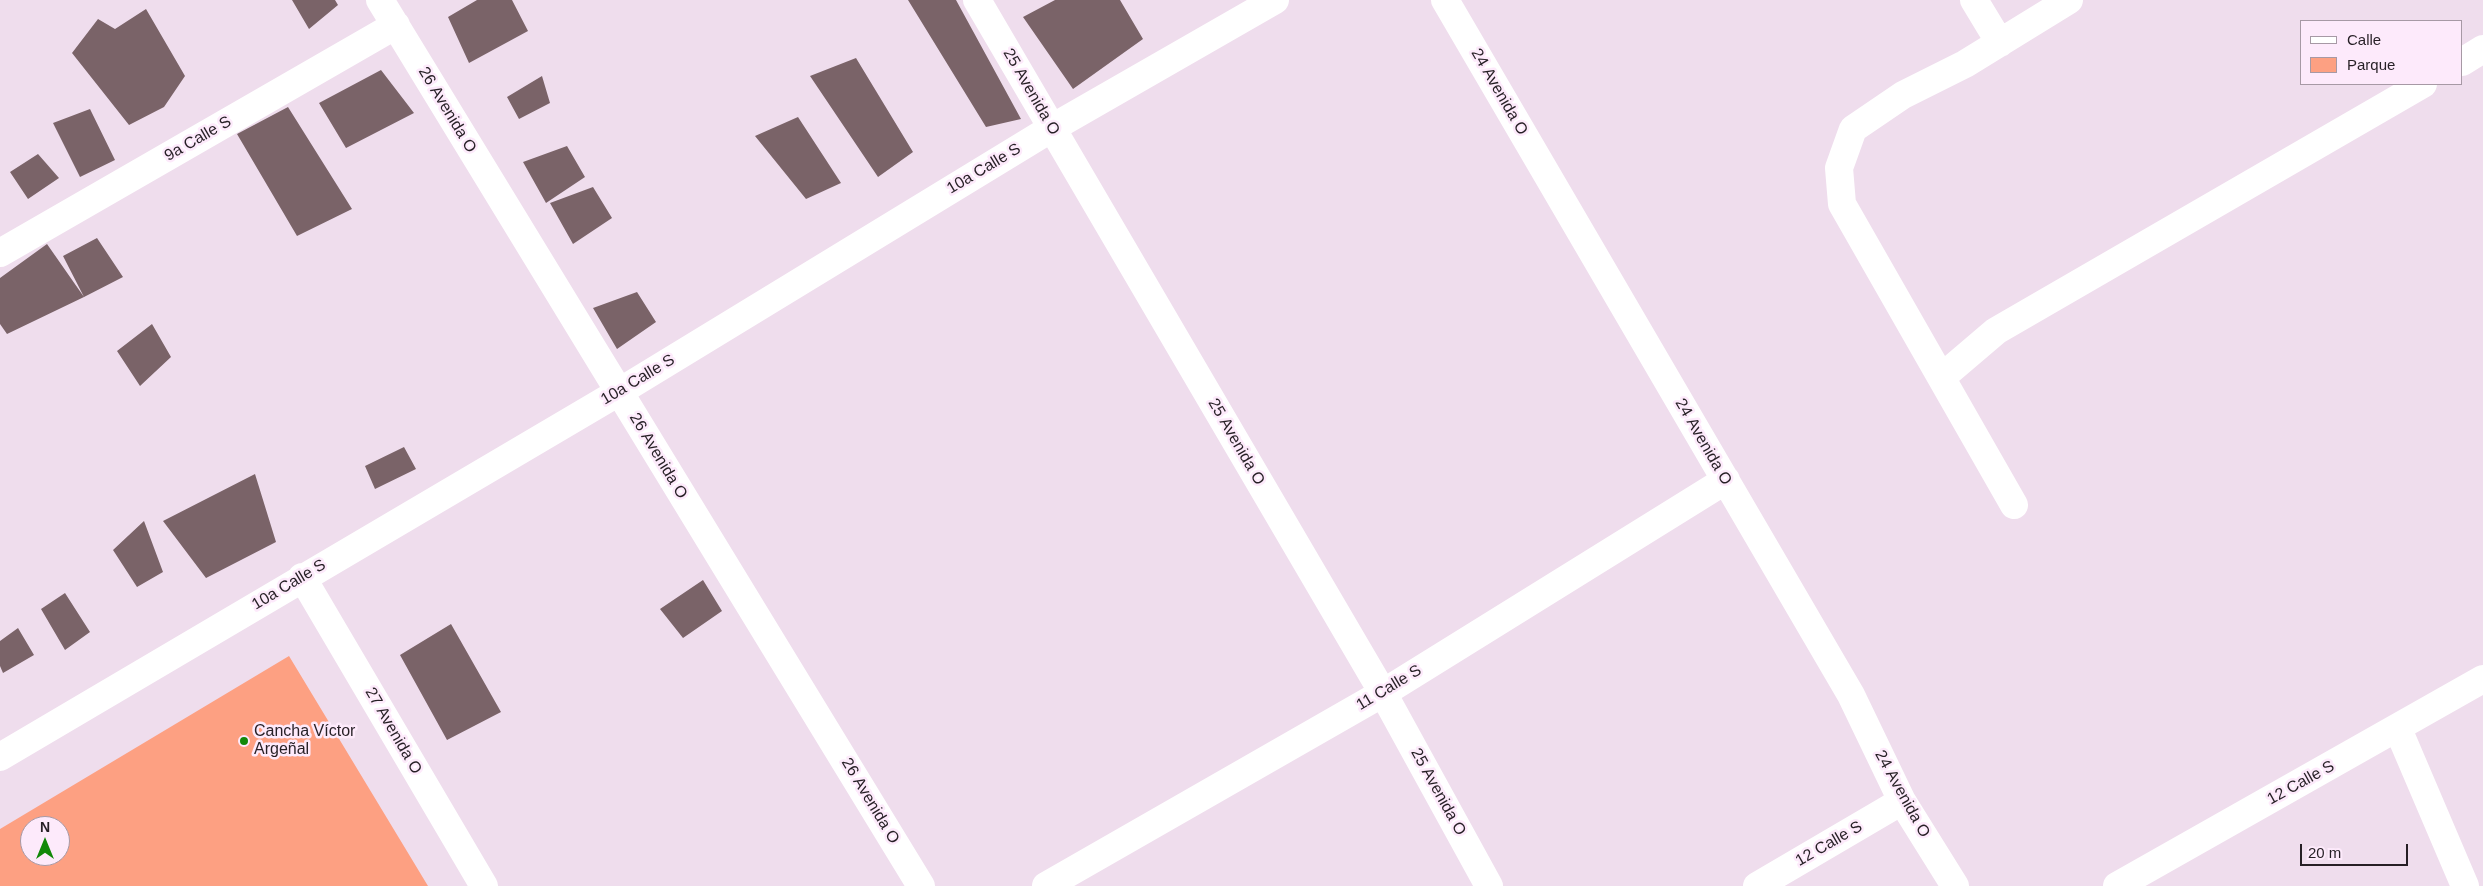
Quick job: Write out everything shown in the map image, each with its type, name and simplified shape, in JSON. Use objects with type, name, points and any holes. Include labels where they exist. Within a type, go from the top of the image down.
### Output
[{"type":"street","name":"26 Avenida O","points":[[380,0],[921,886]]},
{"type":"street","name":"25 Avenida O","points":[[977,0],[1383,693],[1489,886]]},
{"type":"street","name":"10a Calle S","points":[[0,757],[302,577],[619,392],[1052,128],[1275,0]]},
{"type":"street","name":"24 Avenida O","points":[[1445,0],[1851,695],[1902,801],[1956,886]]},
{"type":"street","points":[[1974,0],[2000,43]]},
{"type":"street","points":[[2014,505],[1842,204],[1839,168],[1853,129],[1903,95],[1965,64],[2069,0]]},
{"type":"street","name":"9a Calle S","points":[[0,254],[396,26]]},
{"type":"street","points":[[2463,61],[2483,49]]},
{"type":"street","points":[[1942,377],[1996,331],[2422,85]]},
{"type":"street","name":"11 Calle S","points":[[1046,886],[1383,693],[1726,480]]},
{"type":"street","name":"27 Avenida O","points":[[302,577],[484,886]]},
{"type":"street","name":"12 Calle S","points":[[2117,886],[2398,729],[2483,679]]},
{"type":"street","points":[[2398,729],[2465,886]]},
{"type":"street","name":"12 Calle S","points":[[1757,886],[1902,801]]},
{"type":"green space","name":"Cancha Víctor Argeñal","points":[[289,656],[428,886],[0,886],[0,829],[20,817],[20,866],[70,866],[70,816],[22,816]]},
{"type":"building","points":[[292,0],[335,0],[338,5],[309,29]]},
{"type":"building","points":[[477,0],[512,0],[528,31],[469,63],[448,17]]},
{"type":"building","points":[[908,0],[956,0],[1021,119],[986,127]]},
{"type":"building","points":[[1055,0],[1120,0],[1143,39],[1073,89],[1023,17]]},
{"type":"building","points":[[146,9],[185,76],[164,107],[129,125],[72,53],[98,19],[115,29]]},
{"type":"building","points":[[856,58],[913,152],[878,177],[810,76]]},
{"type":"building","points":[[381,70],[414,113],[346,148],[319,103]]},
{"type":"building","points":[[542,76],[550,103],[519,119],[507,97]]},
{"type":"building","points":[[288,107],[352,209],[297,236],[237,134]]},
{"type":"building","points":[[90,109],[115,160],[80,177],[53,123]]},
{"type":"building","points":[[798,117],[841,183],[806,199],[755,136]]},
{"type":"building","points":[[567,146],[585,177],[546,203],[523,162]]},
{"type":"building","points":[[38,154],[59,178],[28,199],[10,172]]},
{"type":"building","points":[[593,187],[612,218],[573,244],[550,203]]},
{"type":"building","points":[[97,238],[123,277],[84,297],[63,256]]},
{"type":"building","points":[[47,244],[84,297],[7,334],[0,324],[0,278]]},
{"type":"building","points":[[637,292],[656,322],[617,349],[593,308]]},
{"type":"building","points":[[152,324],[171,357],[140,386],[117,351]]},
{"type":"building","points":[[404,447],[416,469],[375,489],[365,466]]},
{"type":"building","points":[[255,474],[276,542],[206,578],[163,521]]},
{"type":"building","points":[[144,521],[163,572],[137,587],[113,550]]},
{"type":"building","points":[[703,580],[722,611],[683,638],[660,609]]},
{"type":"building","points":[[65,593],[90,632],[65,650],[41,609]]},
{"type":"building","points":[[451,624],[501,712],[447,740],[400,655]]},
{"type":"building","points":[[18,628],[34,655],[3,673],[0,666],[0,641]]},
{"type":"place","name":"Cancha Víctor Argeñal","points":[[244,741]]}]
